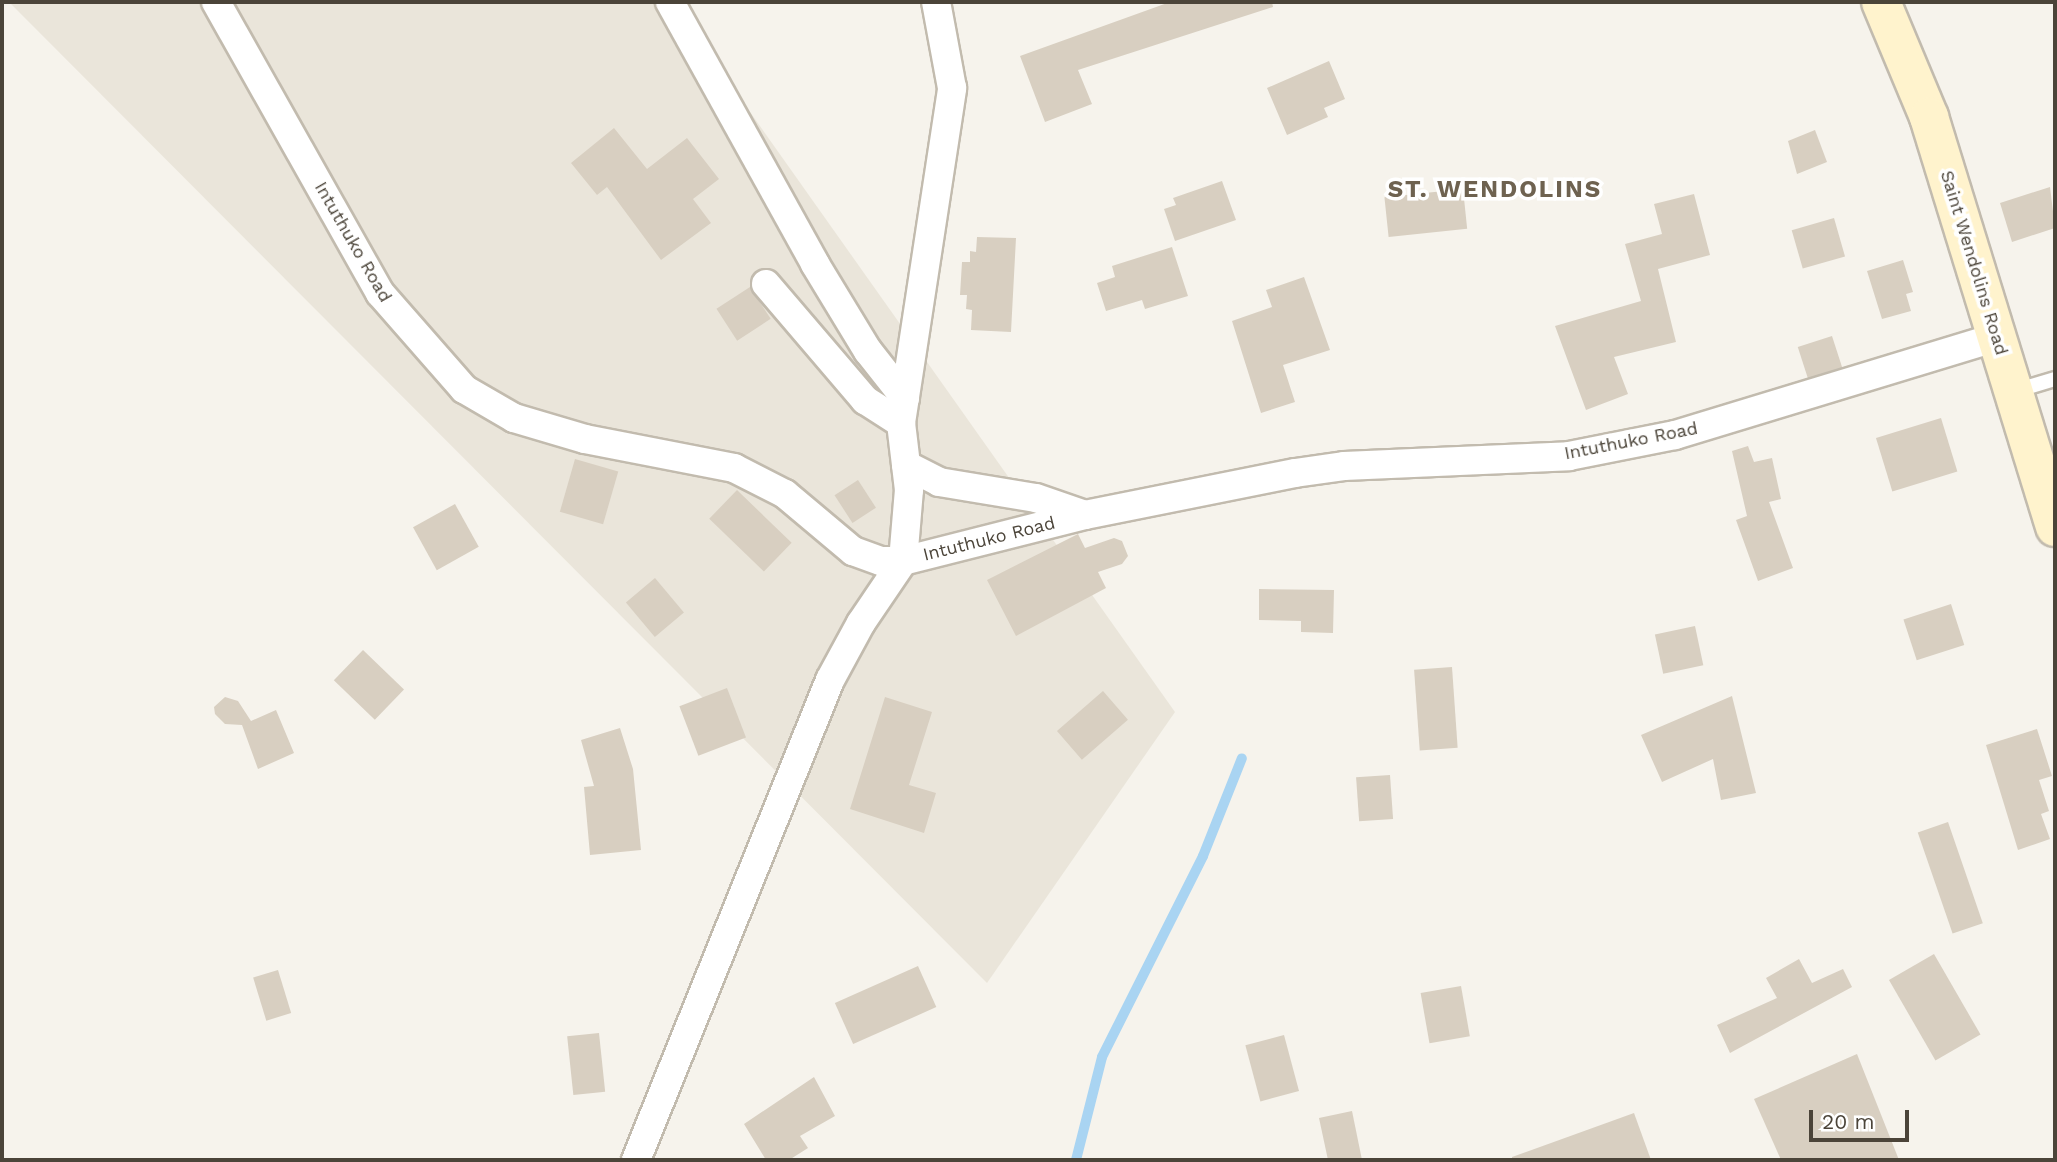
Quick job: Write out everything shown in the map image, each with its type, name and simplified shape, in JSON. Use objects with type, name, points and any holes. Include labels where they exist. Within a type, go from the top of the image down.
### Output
[{"type":"street","name":"Intuthuko Road","points":[[216,2],[380,293],[464,389],[514,418],[585,439],[734,468],[785,494],[853,551],[881,561],[903,561],[1085,515],[1344,466],[1569,456],[1767,410],[1997,337]]},
{"type":"street","points":[[670,2],[815,264],[903,410]]},
{"type":"street","points":[[636,1160],[830,680],[903,561],[910,515],[903,410],[952,88],[936,2]]},
{"type":"street","name":"Saint Wendolins Road","points":[[1881,2],[1929,117],[2055,527]]},
{"type":"street","points":[[766,284],[865,400],[903,410]]},
{"type":"street","points":[[906,465],[939,482],[1058,503],[1085,515]]},
{"type":"lane","points":[[2014,391],[2055,379]]},
{"type":"shaded area","points":[[9,2],[672,2],[1175,712],[987,983]]},
{"type":"building","points":[[1170,2],[1272,2],[1273,7],[1078,70],[1092,104],[1045,122],[1020,56]]},
{"type":"building","points":[[1329,61],[1345,99],[1324,108],[1328,117],[1287,135],[1267,88]]},
{"type":"building","points":[[614,128],[647,169],[687,138],[719,179],[693,199],[711,223],[661,260],[607,187],[597,195],[571,163]]},
{"type":"building","points":[[1815,130],[1827,162],[1797,174],[1788,141]]},
{"type":"building","points":[[1222,181],[1236,220],[1175,241],[1164,209],[1176,205],[1173,198]]},
{"type":"building","points":[[2050,187],[2055,228],[2012,242],[2000,203]]},
{"type":"building","points":[[1463,189],[1467,229],[1389,237],[1384,197]]},
{"type":"building","points":[[1694,194],[1710,255],[1658,269],[1676,342],[1614,357],[1628,394],[1586,410],[1555,326],[1641,301],[1625,244],[1662,234],[1654,204]]},
{"type":"building","points":[[1834,218],[1845,256],[1803,269],[1792,230]]},
{"type":"building","points":[[977,237],[1016,238],[1011,332],[971,330],[972,310],[966,309],[967,295],[960,295],[962,262],[970,262],[970,251],[976,252]]},
{"type":"building","points":[[1172,247],[1188,296],[1145,309],[1142,300],[1106,311],[1097,283],[1115,277],[1112,266]]},
{"type":"building","points":[[1903,260],[1913,292],[1906,294],[1911,311],[1882,319],[1867,271]]},
{"type":"building","points":[[1304,277],[1330,350],[1283,365],[1295,402],[1261,413],[1232,321],[1272,307],[1266,290]]},
{"type":"building","points":[[750,287],[771,319],[737,341],[716,309]]},
{"type":"building","points":[[1832,336],[1842,367],[1808,379],[1798,347]]},
{"type":"building","points":[[1941,418],[1957,472],[1892,491],[1876,438]]},
{"type":"building","points":[[1748,446],[1754,462],[1772,458],[1781,499],[1769,502],[1793,568],[1758,581],[1736,520],[1747,516],[1732,451]]},
{"type":"building","points":[[575,459],[618,471],[603,524],[560,512]]},
{"type":"building","points":[[858,480],[876,508],[852,523],[835,495]]},
{"type":"building","points":[[737,490],[792,543],[764,572],[709,519]]},
{"type":"building","points":[[455,504],[479,547],[437,570],[413,527]]},
{"type":"building","points":[[1078,534],[1085,548],[1114,538],[1122,541],[1128,556],[1122,564],[1098,572],[1106,588],[1016,636],[987,580]]},
{"type":"building","points":[[655,578],[684,612],[655,637],[626,602]]},
{"type":"building","points":[[1259,589],[1334,590],[1333,633],[1301,632],[1301,621],[1259,620]]},
{"type":"building","points":[[1951,604],[1964,645],[1917,660],[1903,619]]},
{"type":"building","points":[[1695,626],[1703,665],[1663,674],[1655,635]]},
{"type":"building","points":[[363,650],[404,690],[375,720],[334,680]]},
{"type":"building","points":[[1452,667],[1458,748],[1420,750],[1414,670]]},
{"type":"building","points":[[727,688],[746,737],[698,756],[679,706]]},
{"type":"building","points":[[1103,691],[1128,720],[1082,760],[1057,731]]},
{"type":"building","points":[[1732,696],[1756,793],[1721,800],[1713,759],[1662,782],[1641,735]]},
{"type":"building","points":[[225,697],[238,701],[251,721],[276,710],[294,753],[258,769],[242,725],[225,724],[215,714],[214,707]]},
{"type":"building","points":[[885,697],[932,712],[909,785],[936,793],[924,833],[850,809]]},
{"type":"building","points":[[620,728],[633,769],[641,850],[590,855],[584,787],[594,786],[581,740]]},
{"type":"building","points":[[2037,729],[2052,776],[2039,780],[2049,811],[2041,814],[2050,839],[2018,850],[1986,745]]},
{"type":"building","points":[[1390,775],[1393,819],[1359,821],[1356,777]]},
{"type":"building","points":[[1948,822],[1983,923],[1953,934],[1918,832]]},
{"type":"building","points":[[1934,954],[1980,1035],[1935,1061],[1889,980]]},
{"type":"building","points":[[1799,959],[1812,983],[1843,969],[1852,987],[1730,1053],[1717,1025],[1777,998],[1766,978]]},
{"type":"building","points":[[918,966],[936,1007],[853,1044],[835,1003]]},
{"type":"building","points":[[278,970],[291,1013],[266,1021],[253,978]]},
{"type":"building","points":[[1461,986],[1470,1036],[1429,1043],[1421,993]]},
{"type":"building","points":[[599,1033],[605,1092],[573,1095],[567,1036]]},
{"type":"building","points":[[1284,1035],[1299,1091],[1260,1101],[1245,1045]]},
{"type":"building","points":[[1857,1054],[1899,1160],[1781,1160],[1754,1099]]},
{"type":"building","points":[[814,1077],[835,1116],[800,1136],[808,1148],[789,1160],[766,1160],[744,1124]]},
{"type":"building","points":[[1352,1111],[1362,1160],[1328,1160],[1319,1118]]},
{"type":"building","points":[[1634,1113],[1651,1160],[1512,1160],[1512,1157]]},
{"type":"waterway","points":[[1076,1160],[1102,1057],[1203,856],[1242,758]]},
{"type":"district","name":"ST. WENDOLINS","points":[[1495,190]]}]
